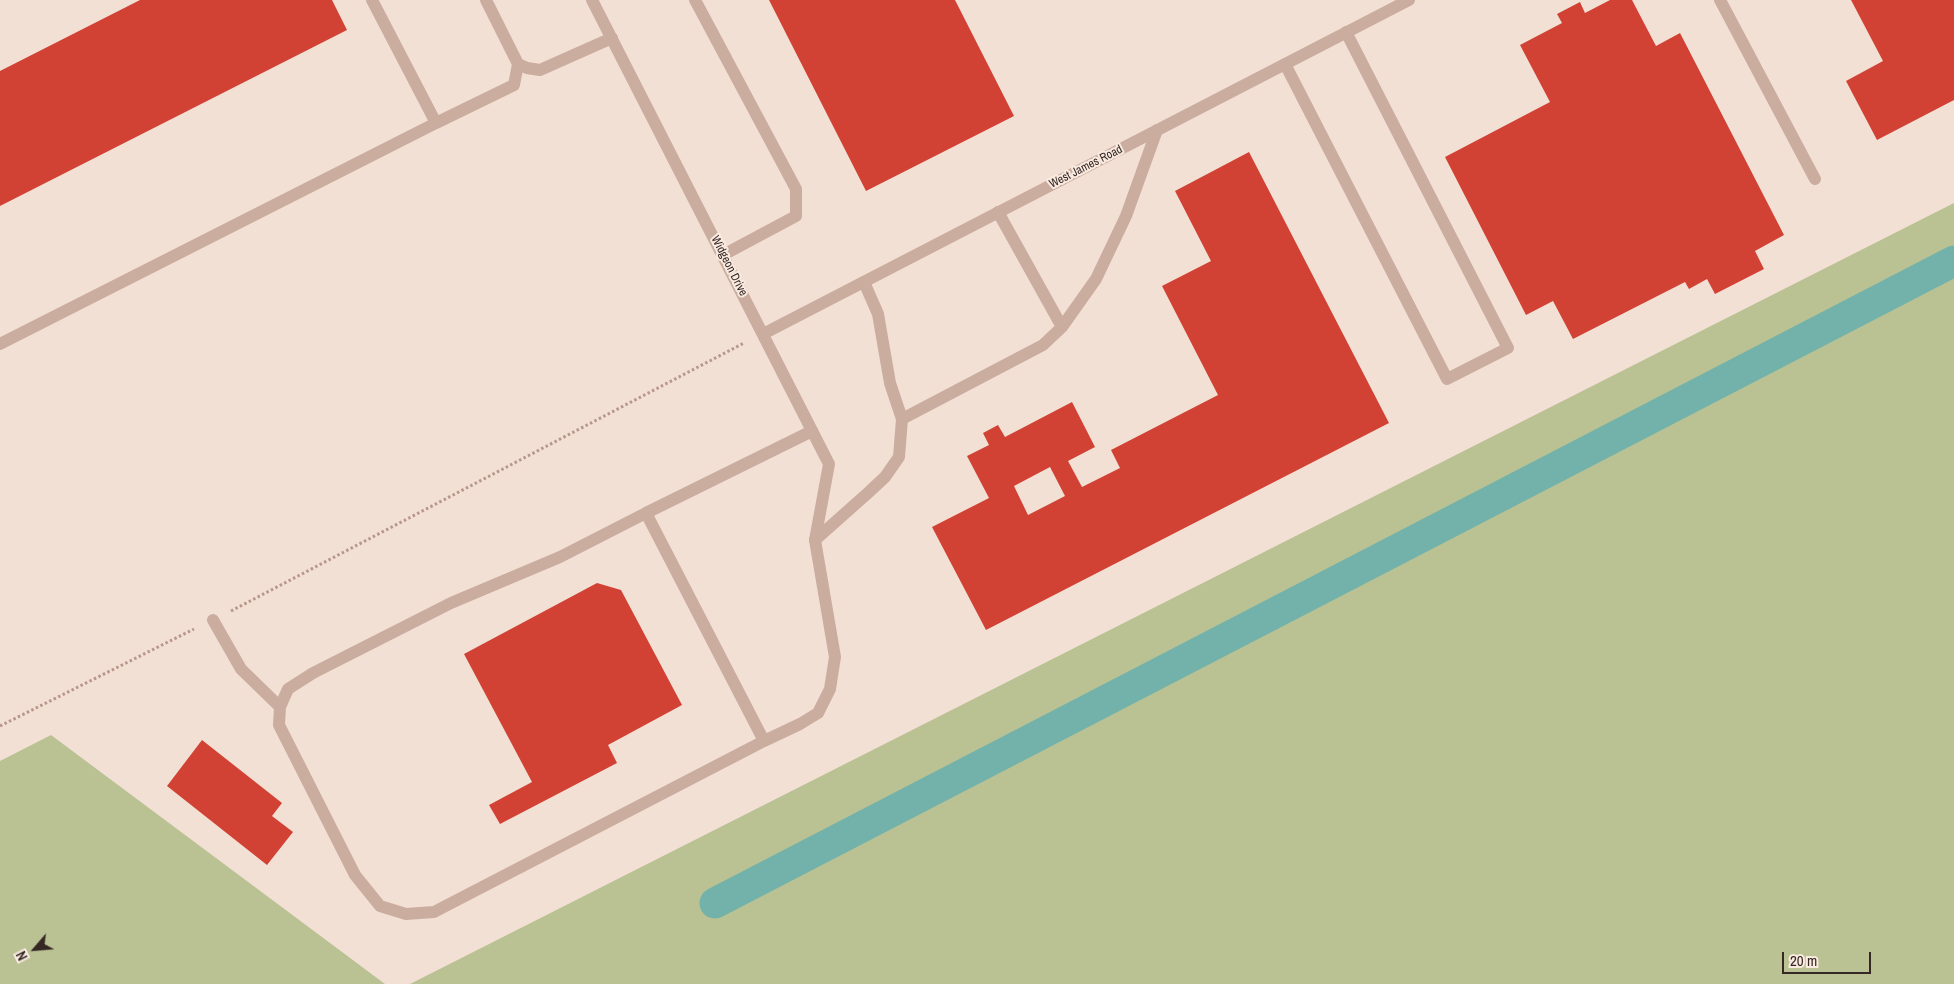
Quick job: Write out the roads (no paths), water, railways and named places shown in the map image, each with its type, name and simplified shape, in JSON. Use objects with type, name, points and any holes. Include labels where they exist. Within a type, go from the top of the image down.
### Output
[{"type":"street","points":[[372,0],[436,124]]},
{"type":"street","points":[[0,344],[514,85],[518,64],[486,0]]},
{"type":"street","name":"Widgeon Drive","points":[[592,0],[829,464],[815,540]]},
{"type":"street","points":[[695,0],[796,189],[796,216],[723,255]]},
{"type":"street","name":"West James Road","points":[[763,334],[1409,0]]},
{"type":"street","points":[[1720,0],[1815,179]]},
{"type":"street","points":[[1285,64],[1447,380],[1508,348],[1346,32]]},
{"type":"street","points":[[518,64],[540,70],[612,38]]},
{"type":"street","points":[[902,419],[1043,345],[1062,327],[1096,280],[1126,216],[1157,130]]},
{"type":"street","points":[[998,212],[1062,327]]},
{"type":"street","points":[[812,431],[560,557],[451,603],[313,673],[288,689],[280,707],[279,724],[355,875],[380,906],[406,914],[434,912],[800,724],[818,712],[830,690],[835,657],[815,540],[869,492],[900,457],[902,419],[890,383],[878,314],[864,282]]},
{"type":"street","points":[[646,513],[764,741]]},
{"type":"street","points":[[213,620],[240,669],[280,707]]},
{"type":"waterway","points":[[715,903],[1954,261]]}]
